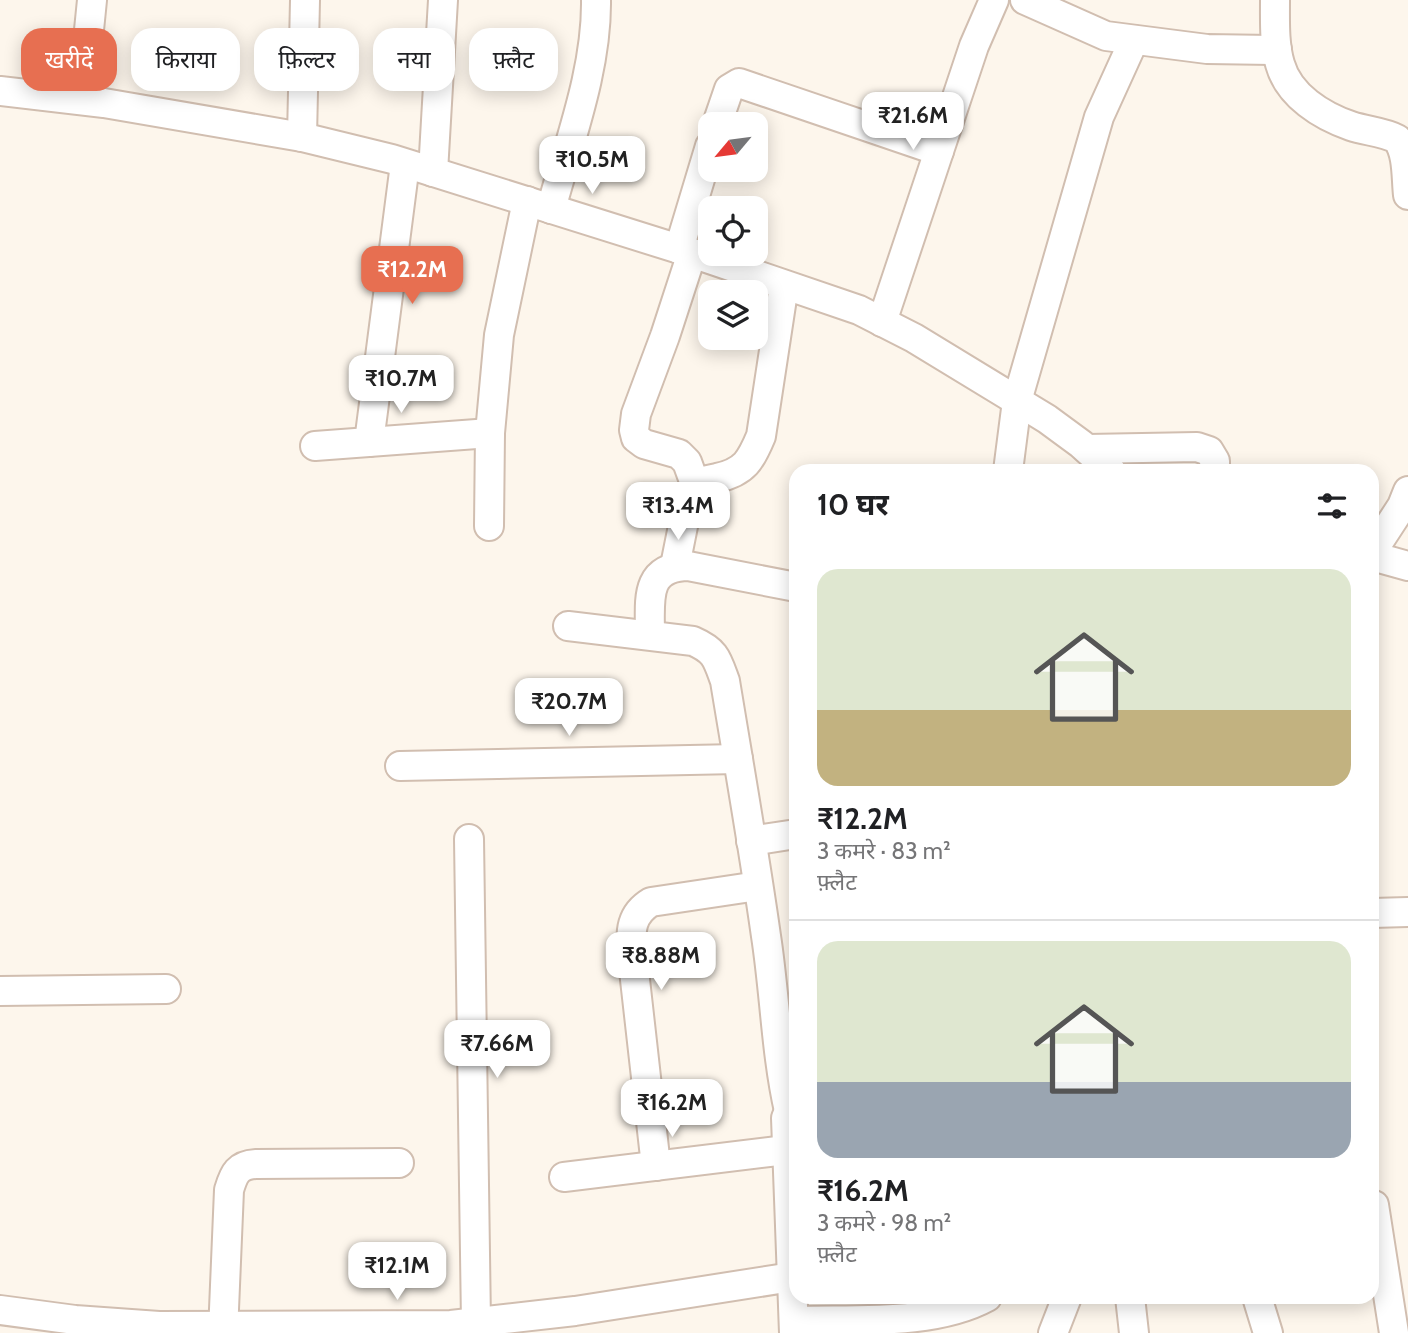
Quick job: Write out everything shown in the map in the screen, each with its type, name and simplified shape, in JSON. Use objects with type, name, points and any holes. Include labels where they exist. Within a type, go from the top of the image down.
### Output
[{"type":"street","points":[[82,100],[92,0]]},
{"type":"street","points":[[302,137],[305,0]]},
{"type":"street","points":[[433,172],[443,0]]},
{"type":"street","points":[[489,526],[490,433],[499,335],[539,205],[590,61],[596,0]]},
{"type":"street","points":[[882,322],[974,46],[994,0]]},
{"type":"street","points":[[1025,0],[1106,36],[1207,48],[1277,50]]},
{"type":"street","points":[[1275,0],[1277,50],[1281,67],[1292,85],[1310,106],[1335,120],[1397,139],[1402,146],[1408,195]]},
{"type":"street","points":[[1009,464],[1017,401],[1099,117],[1134,40]]},
{"type":"street","points":[[721,112],[729,89],[739,83],[939,151]]},
{"type":"street","points":[[0,90],[82,100],[302,137],[433,172],[686,251],[859,310],[914,338],[1017,401],[1087,449],[1103,464]]},
{"type":"street","points":[[369,442],[405,164]]},
{"type":"street","points":[[675,566],[686,511],[695,484],[683,457],[644,444],[636,438],[634,430],[636,414],[666,336],[702,182]]},
{"type":"street","points":[[695,484],[729,475],[752,458],[761,436],[784,285]]},
{"type":"street","points":[[315,446],[490,433]]},
{"type":"street","points":[[1087,449],[1197,447],[1209,451],[1215,464]]},
{"type":"street","points":[[1382,521],[1408,491]]},
{"type":"street","points":[[1379,556],[1408,566]]},
{"type":"street","points":[[650,634],[652,590],[655,579],[663,570],[675,566],[699,568],[789,586]]},
{"type":"street","points":[[568,626],[694,641],[709,648],[717,659],[725,681],[758,886],[783,964],[784,1085],[789,1098]]},
{"type":"street","points":[[400,766],[738,759]]},
{"type":"street","points":[[751,841],[789,835]]},
{"type":"street","points":[[469,839],[476,1322]]},
{"type":"street","points":[[656,1166],[632,953],[631,933],[638,910],[651,902],[758,886]]},
{"type":"street","points":[[1379,913],[1408,912]]},
{"type":"street","points":[[0,991],[166,989]]},
{"type":"street","points":[[789,1114],[786,1118],[789,1213]]},
{"type":"street","points":[[564,1177],[786,1150]]},
{"type":"street","points":[[223,1330],[229,1190],[238,1169],[257,1164],[399,1163]]},
{"type":"street","points":[[1379,1237],[1394,1333]]},
{"type":"street","points":[[0,1310],[223,1330],[357,1330],[476,1322],[515,1326],[575,1311],[789,1276]]},
{"type":"street","points":[[793,1304],[794,1327],[908,1317],[946,1311],[966,1304]]},
{"type":"street","points":[[1053,1333],[1064,1304]]},
{"type":"street","points":[[1131,1304],[1134,1333]]},
{"type":"street","points":[[1259,1304],[1268,1333]]}]
